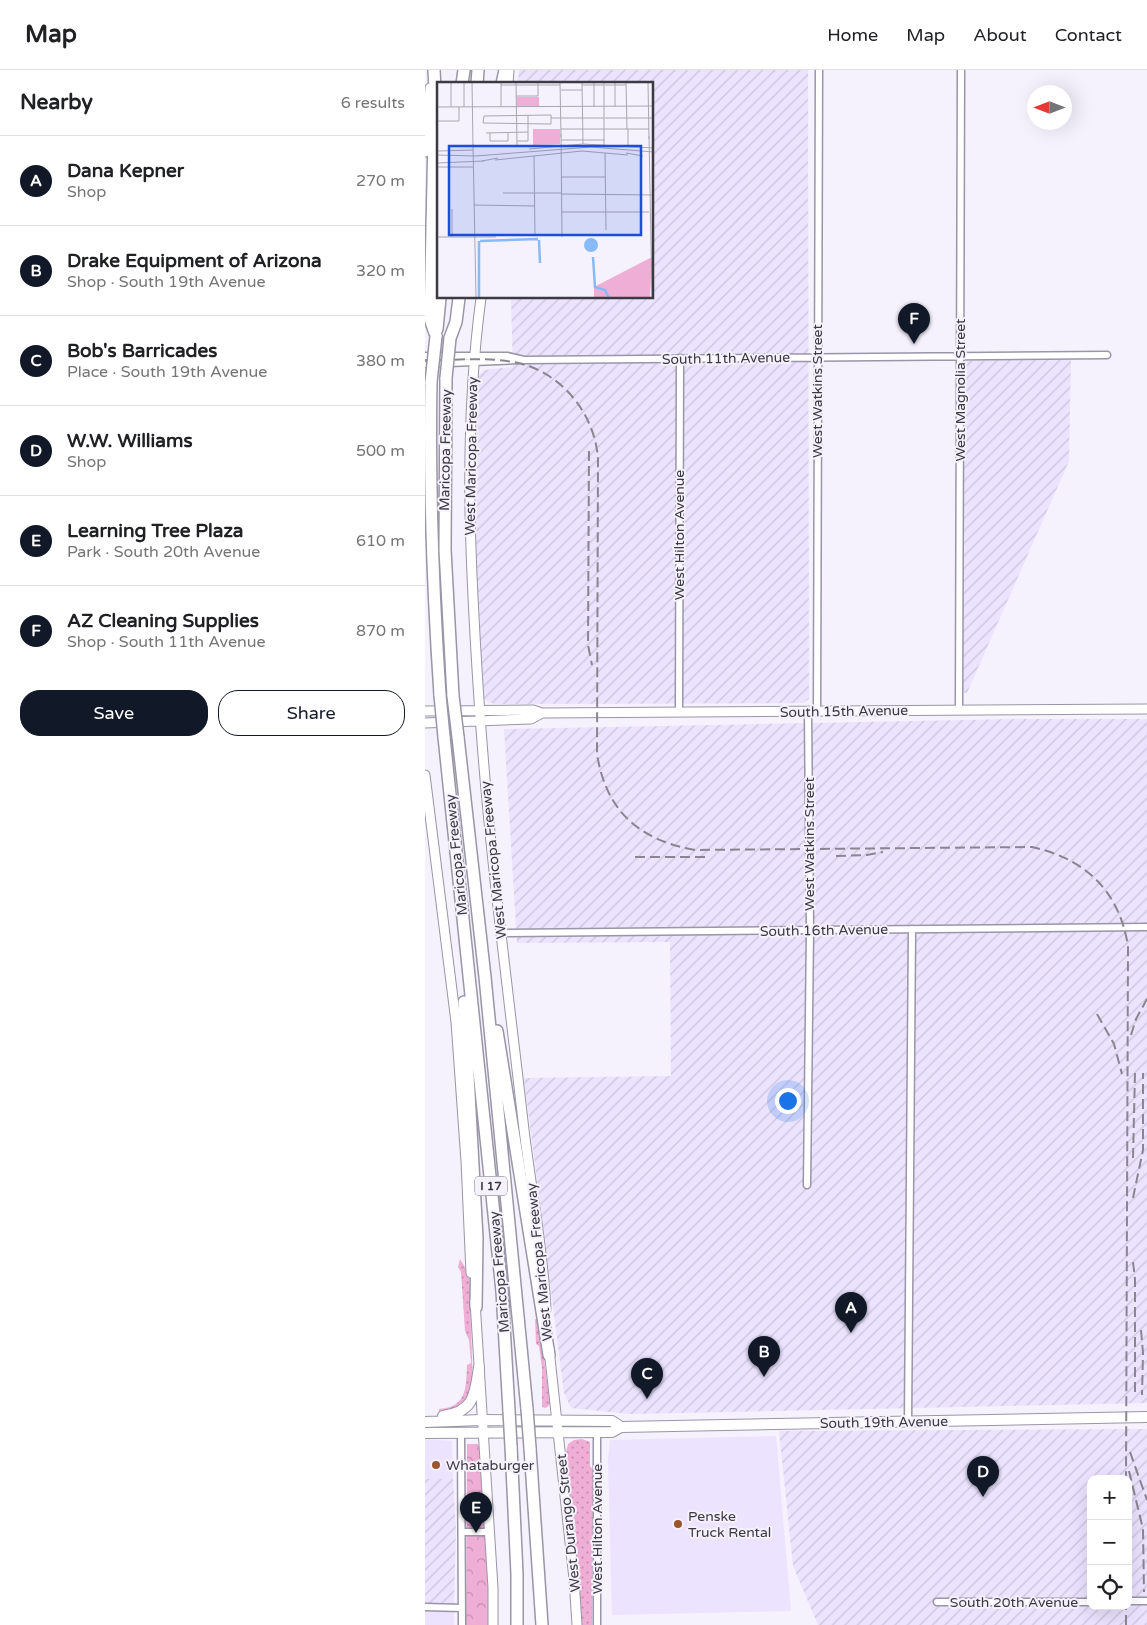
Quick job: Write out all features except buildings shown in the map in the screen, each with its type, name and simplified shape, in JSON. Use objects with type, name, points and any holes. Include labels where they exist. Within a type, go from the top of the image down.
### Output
[{"type":"highway","points":[[433,70],[435,89],[430,319],[436,336]]},
{"type":"highway","name":"Maricopa Freeway","points":[[439,299],[431,382],[430,472],[433,589],[444,738],[501,1291],[511,1446],[517,1574],[517,1625]]},
{"type":"highway","name":"Maricopa Freeway","points":[[454,299],[446,378],[445,550],[453,696],[485,977],[527,1408],[542,1625]]},
{"type":"highway","points":[[450,338],[456,322],[459,299]]},
{"type":"highway","points":[[467,961],[463,976],[477,1238],[476,1306]]},
{"type":"highway","points":[[485,977],[493,1007],[549,1355]]},
{"type":"main road","points":[[425,152],[433,70]]},
{"type":"main road","name":"West Maricopa Freeway","points":[[481,299],[473,360],[469,527],[479,721],[501,932],[546,1302],[549,1355],[558,1420]]},
{"type":"main road","name":"South 15th Avenue","points":[[425,711],[533,710],[542,713],[1147,709]]},
{"type":"main road","name":"South 15th Avenue","points":[[425,722],[531,718],[542,713]]},
{"type":"main road","points":[[425,775],[456,1022],[467,1167],[472,1283],[476,1306],[493,1588],[493,1625]]},
{"type":"main road","points":[[425,1417],[455,1414],[467,1407],[474,1394],[479,1367]]},
{"type":"main road","name":"South 19th Avenue","points":[[425,1433],[612,1432],[621,1427],[1147,1417]]},
{"type":"main road","name":"South 19th Avenue","points":[[425,1422],[482,1420],[612,1421],[621,1427]]},
{"type":"main road","name":"West Durango Street","points":[[558,1420],[575,1579],[577,1625]]},
{"type":"street","name":"West Watkins Street","points":[[807,1185],[819,70]]},
{"type":"street","name":"West Magnolia Street","points":[[959,710],[961,70]]},
{"type":"street","name":"South 11th Avenue","points":[[425,356],[473,360],[524,360],[1107,355]]},
{"type":"street","name":"West Hilton Avenue","points":[[679,358],[679,712]]},
{"type":"street","name":"South 11th Avenue","points":[[425,364],[473,360]]},
{"type":"street","name":"South 16th Avenue","points":[[501,932],[1147,926]]},
{"type":"street","points":[[908,1422],[912,929]]},
{"type":"street","name":"West Hilton Avenue","points":[[597,1432],[597,1625]]},
{"type":"street","points":[[461,1434],[462,1625]]},
{"type":"street","points":[[462,1532],[489,1532]]},
{"type":"street","points":[[1132,1602],[1147,1601]]},
{"type":"street","name":"South 20th Avenue","points":[[937,1602],[1087,1602]]},
{"type":"street","points":[[425,1608],[461,1608]]},
{"type":"shaded area","points":[[519,70],[808,70],[809,699],[803,703],[494,704],[484,699],[477,589],[475,485],[477,377],[484,370],[513,367],[511,299],[654,299],[654,82],[518,82]]},
{"type":"shaded area","points":[[1071,358],[1069,461],[967,693],[963,692],[963,369],[967,361]]},
{"type":"shaded area","points":[[1017,719],[1147,719],[1147,1403],[631,1414],[571,1408],[564,1393],[524,1078],[671,1076],[670,942],[517,943],[504,729]]},
{"type":"shaded area","points":[[1147,1429],[1147,1625],[818,1625],[793,1566],[779,1431]]},
{"type":"shaded area","points":[[776,1436],[791,1611],[612,1615],[608,1460],[610,1440]]},
{"type":"shaded area","points":[[425,1439],[452,1441],[453,1479],[425,1479]]},
{"type":"shaded area","points":[[425,1479],[453,1479],[456,1530],[454,1604],[425,1605]]},
{"type":"shaded area","points":[[425,1604],[454,1604],[454,1625],[425,1625]]},
{"type":"green space","points":[[460,1259],[469,1274],[473,1385],[469,1399],[452,1411],[439,1413],[439,1409],[455,1405],[460,1400],[465,1389],[467,1365],[471,1363],[469,1340],[465,1331],[461,1272],[458,1267]]},
{"type":"green space","points":[[535,1319],[539,1319],[550,1404],[546,1408],[542,1407],[542,1368],[539,1346],[536,1344]]},
{"type":"green space","points":[[582,1439],[590,1442],[590,1466],[593,1470],[592,1625],[581,1625],[566,1452],[568,1444],[574,1440]]},
{"type":"green space","points":[[467,1444],[478,1444],[480,1450],[488,1587],[488,1625],[466,1625]]},
{"type":"railway","points":[[425,361],[492,360],[513,362],[530,367],[546,374],[560,384],[572,396],[590,426],[598,459],[597,754],[601,774],[608,792],[628,820],[657,839],[695,850],[1032,847],[1051,852],[1084,869],[1097,880],[1108,894],[1124,926],[1128,946],[1126,1475]]},
{"type":"railway","points":[[589,451],[588,645],[592,665]]},
{"type":"railway","points":[[836,856],[867,855],[883,852]]},
{"type":"railway","points":[[635,857],[707,857]]},
{"type":"railway","points":[[1131,1035],[1136,1019],[1147,999]]},
{"type":"railway","points":[[1097,1014],[1114,1044],[1122,1074]]},
{"type":"railway","points":[[1133,1158],[1135,1072]]},
{"type":"railway","points":[[1133,1198],[1143,1150],[1143,1073]]},
{"type":"railway","points":[[1133,1262],[1135,1279],[1135,1397]]},
{"type":"railway","points":[[1141,1330],[1143,1353],[1142,1395]]},
{"type":"railway","points":[[1130,1452],[1147,1500]]},
{"type":"railway","points":[[1129,1471],[1143,1529],[1144,1592]]},
{"type":"railway","points":[[1126,1610],[1126,1625]]},
{"type":"place","name":"AZ Cleaning Supplies","points":[[914,344]]},
{"type":"place","name":"Dana Kepner","points":[[851,1333]]},
{"type":"place","name":"Drake Equipment of Arizona","points":[[764,1377]]},
{"type":"place","name":"Bob's Barricades","points":[[647,1399]]},
{"type":"place","name":"Whataburger","points":[[436,1465]]},
{"type":"place","name":"W.W. Williams","points":[[983,1497]]},
{"type":"place","name":"Penske Truck Rental","points":[[678,1524]]},
{"type":"place","name":"Learning Tree Plaza","points":[[476,1533]]}]
